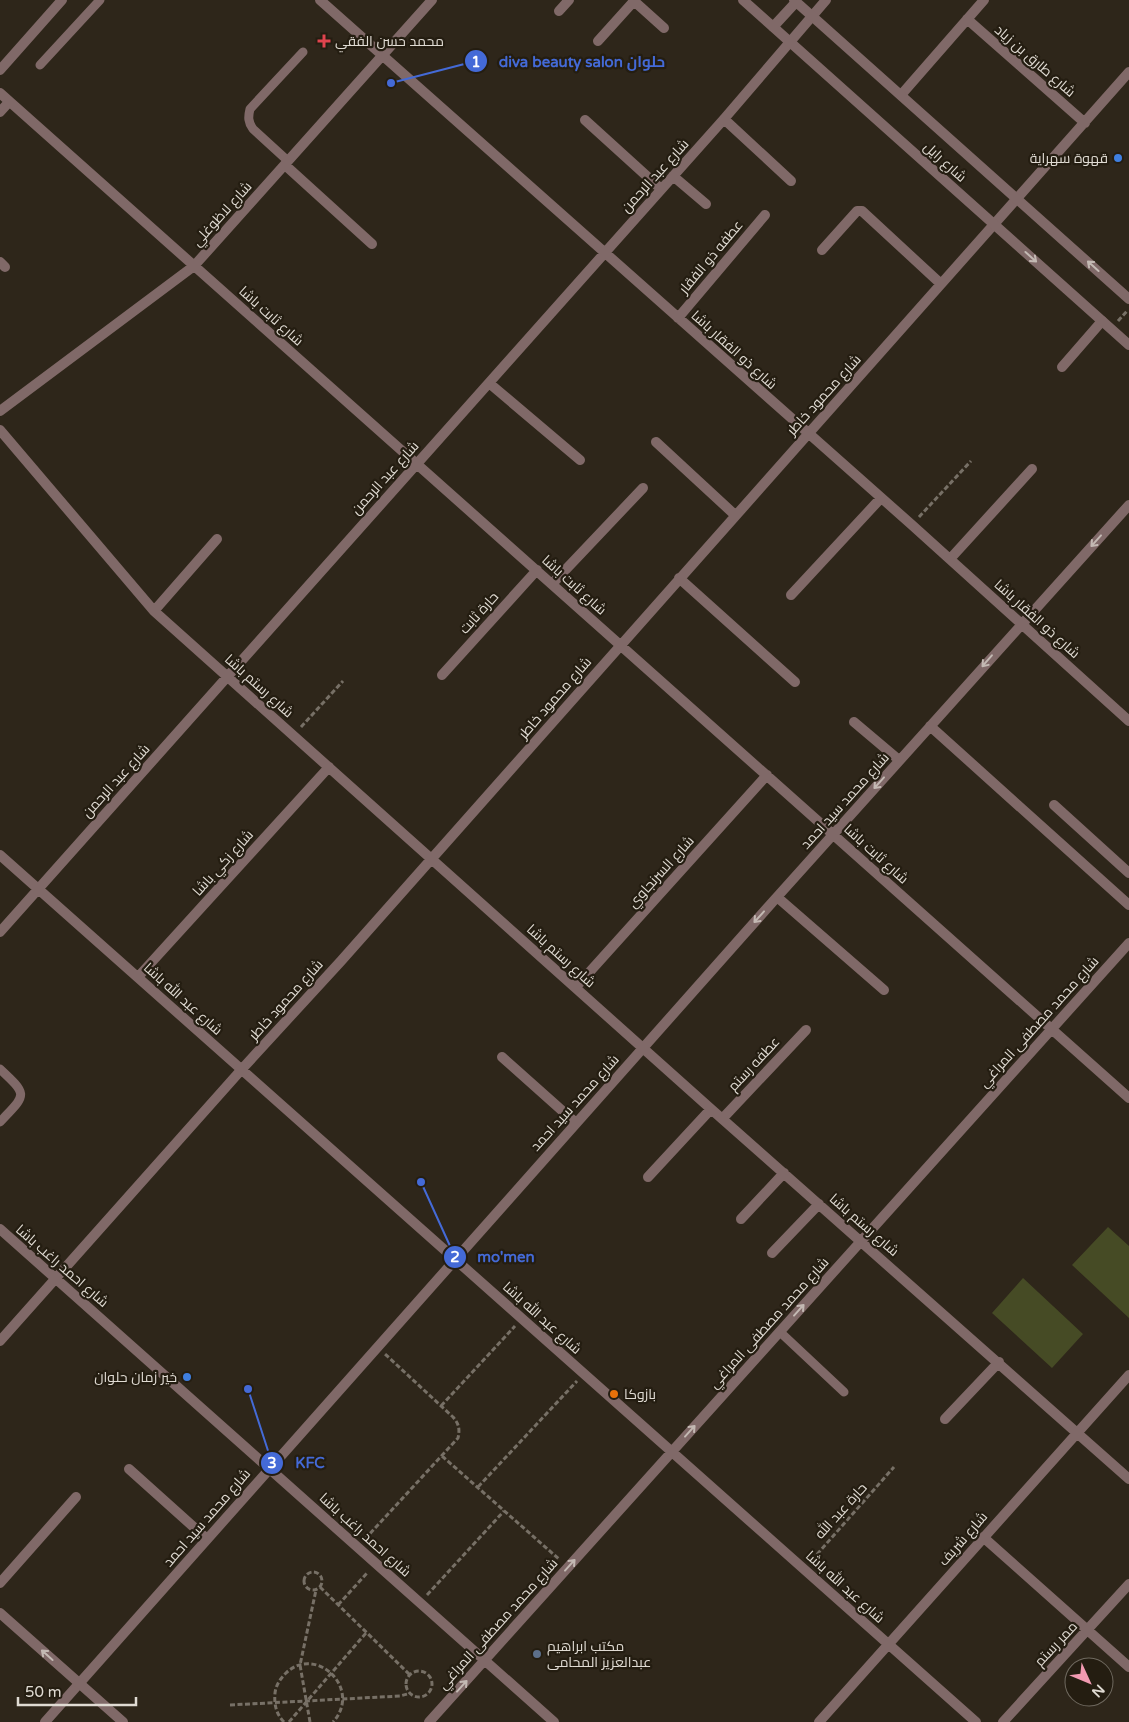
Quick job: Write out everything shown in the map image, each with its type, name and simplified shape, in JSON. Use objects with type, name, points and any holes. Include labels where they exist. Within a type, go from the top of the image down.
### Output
[{"type":"street","points":[[0,70],[62,0]]},
{"type":"street","name":"شارع ذو الفقار باشا","points":[[320,0],[912,525],[1129,721]]},
{"type":"street","name":"شارع لاظوغلي","points":[[0,411],[194,266],[432,0]]},
{"type":"street","points":[[559,10],[569,0]]},
{"type":"street","points":[[598,41],[635,0],[664,28]]},
{"type":"street","name":"شارع رايل","points":[[743,0],[1129,345]]},
{"type":"street","name":"شارع عبد الرحمن","points":[[0,932],[662,190],[826,0]]},
{"type":"street","points":[[901,95],[984,0]]},
{"type":"street","points":[[773,27],[795,1]]},
{"type":"street","name":"شارع رايل","points":[[795,1],[1129,298]]},
{"type":"street","name":"شارع طارق بن زياد","points":[[967,19],[1085,123]]},
{"type":"street","name":"شارع محمود خاطر","points":[[0,1341],[1129,72]]},
{"type":"street","name":"شارع ثابت باشا","points":[[0,93],[1129,1098]]},
{"type":"street","points":[[0,112],[10,102]]},
{"type":"street","points":[[585,120],[662,190]]},
{"type":"street","points":[[724,120],[792,181]]},
{"type":"street","points":[[287,163],[372,244]]},
{"type":"street","points":[[673,176],[706,204]]},
{"type":"street","points":[[822,250],[857,211],[862,211],[941,284]]},
{"type":"street","name":"عطفه ذو الفقار","points":[[678,318],[765,215]]},
{"type":"street","points":[[1062,367],[1102,321]]},
{"type":"street","points":[[490,383],[580,460]]},
{"type":"street","name":"شارع رستم باشا","points":[[0,430],[154,611],[711,1109],[1129,1478]]},
{"type":"street","points":[[656,442],[735,515]]},
{"type":"street","points":[[950,559],[1032,469]]},
{"type":"street","points":[[552,584],[643,488]]},
{"type":"street","points":[[791,595],[881,498]]},
{"type":"street","name":"شارع محمد سيد احمد","points":[[45,1722],[833,834],[1129,504]]},
{"type":"street","points":[[154,611],[218,539]]},
{"type":"street","name":"حارة ثابت","points":[[442,675],[537,570]]},
{"type":"street","points":[[679,578],[795,682]]},
{"type":"street","points":[[854,722],[899,760]]},
{"type":"street","points":[[930,726],[1129,905]]},
{"type":"street","name":"شارع زكي باشا","points":[[138,977],[329,767]]},
{"type":"street","name":"شارع السرنجاوي","points":[[576,987],[767,775]]},
{"type":"street","points":[[1054,805],[1129,874]]},
{"type":"street","name":"شارع عبد الله باشا","points":[[0,855],[976,1722]]},
{"type":"street","points":[[777,897],[884,990]]},
{"type":"street","name":"شارع محمد مصطفى المراغي","points":[[429,1722],[1129,943]]},
{"type":"street","name":"عطفه رستم","points":[[723,1118],[806,1030]]},
{"type":"street","points":[[502,1057],[576,1123]]},
{"type":"street","points":[[648,1177],[711,1109]]},
{"type":"street","points":[[741,1218],[784,1173]]},
{"type":"street","points":[[772,1253],[818,1204]]},
{"type":"street","name":"شارع احمد راغب باشا","points":[[0,1229],[554,1722]]},
{"type":"street","points":[[945,1419],[999,1362]]},
{"type":"street","name":"شارع شريف","points":[[819,1722],[1129,1374]]},
{"type":"street","points":[[129,1469],[207,1539]]},
{"type":"street","points":[[0,1583],[76,1497]]},
{"type":"street","points":[[983,1537],[1129,1666]]},
{"type":"street","name":"ممر رستم","points":[[1003,1722],[1129,1584]]},
{"type":"street","points":[[0,1613],[123,1722]]},
{"type":"lane","points":[[40,65],[100,0]]},
{"type":"lane","points":[[287,163],[253,129],[249,123],[248,116],[250,109],[303,52]]},
{"type":"lane","points":[[0,1070],[19,1087],[21,1093],[17,1104],[0,1122]]},
{"type":"lane","points":[[780,1332],[844,1392]]},
{"type":"path","points":[[912,525],[972,461]]},
{"type":"path","points":[[294,736],[343,681]]},
{"type":"path","points":[[441,1406],[522,1318]]},
{"type":"path","points":[[358,1547],[458,1438],[460,1430],[458,1422],[377,1347]]},
{"type":"path","points":[[478,1487],[584,1373]]},
{"type":"path","points":[[442,1456],[568,1567]]},
{"type":"path","name":"حارة عبد الله","points":[[804,1569],[894,1467]]},
{"type":"path","points":[[420,1603],[504,1511]]},
{"type":"path","points":[[338,1605],[376,1564]]},
{"type":"path","points":[[311,1572],[320,1574],[322,1583],[320,1588],[316,1590],[307,1588],[304,1584],[304,1579],[311,1572]]},
{"type":"path","points":[[320,1588],[410,1675]]},
{"type":"path","points":[[310,1722],[300,1665],[316,1590]]},
{"type":"path","points":[[289,1722],[366,1633]]},
{"type":"path","points":[[284,1722],[277,1711],[275,1703],[275,1691],[280,1679],[289,1670],[300,1665],[312,1664],[332,1673],[338,1680],[342,1690],[343,1700],[341,1709],[333,1722]]},
{"type":"path","points":[[230,1705],[343,1700],[410,1694],[416,1696],[426,1695],[430,1691],[432,1681],[430,1676],[420,1671],[410,1675],[407,1681],[407,1688],[410,1694]]},
{"type":"green space","points":[[1108,1227],[1129,1246],[1129,1318],[1072,1265]]},
{"type":"green space","points":[[1023,1278],[1083,1334],[1052,1368],[992,1313]]},
{"type":"place","name":"محمد حسن الفقي","points":[[324,41]]},
{"type":"place","name":"diva beauty salon حلوان","points":[[391,83]]},
{"type":"place","name":"قهوة سهراية","points":[[1118,158]]},
{"type":"place","name":"mo'men","points":[[421,1182]]},
{"type":"place","name":"خير زمان حلوان","points":[[187,1377]]},
{"type":"place","name":"KFC","points":[[248,1389]]},
{"type":"place","name":"بازوكا","points":[[614,1394]]},
{"type":"place","name":"مكتب ابراهيم عبدالعزيز المحامى","points":[[537,1654]]}]
